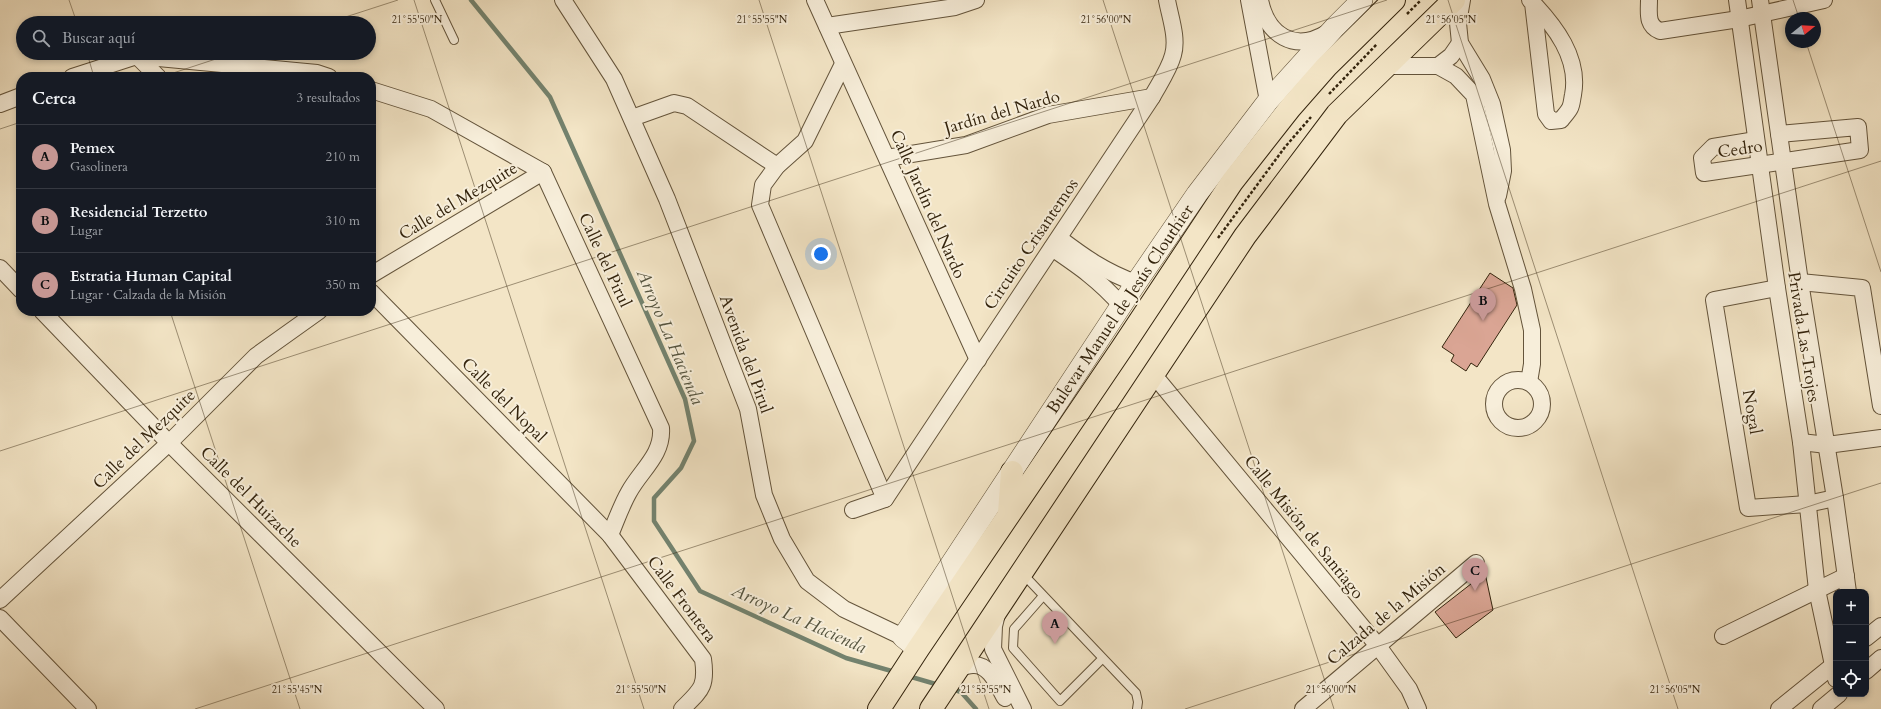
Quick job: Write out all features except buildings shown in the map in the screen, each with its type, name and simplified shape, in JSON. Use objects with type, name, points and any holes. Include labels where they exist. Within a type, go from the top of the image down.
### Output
[{"type":"main road","points":[[881,707],[910,650],[1009,514],[1241,169],[1290,108],[1326,67],[1394,0]]},
{"type":"main road","points":[[930,709],[1245,236],[1337,114],[1454,0]]},
{"type":"main road","points":[[1009,514],[1012,472]]},
{"type":"street","points":[[563,0],[590,42]]},
{"type":"street","points":[[573,0],[590,42]]},
{"type":"street","points":[[815,0],[843,64],[805,141],[777,166],[763,185],[760,205],[885,499],[853,510]]},
{"type":"street","points":[[827,26],[955,7],[976,0]]},
{"type":"street","name":"Circuito Crisantemos","points":[[885,499],[1152,97],[1170,66],[1174,54],[1174,41],[1167,0]]},
{"type":"street","points":[[1249,0],[1268,101]]},
{"type":"street","points":[[1260,0],[1262,12],[1271,28],[1289,40],[1308,41],[1318,38],[1335,28]]},
{"type":"street","name":"Bulevar Manuel de Jesús Clouthier","points":[[910,650],[1012,472],[1196,194],[1268,101],[1362,0]]},
{"type":"street","points":[[1462,0],[1458,23],[1460,43],[1482,79],[1492,104],[1502,150],[1503,171],[1497,204]]},
{"type":"street","points":[[1649,0],[1649,22],[1654,28],[1660,31],[1739,19],[1761,7],[1824,0]]},
{"type":"street","name":"Privada Las Trojes","points":[[1737,0],[1777,288],[1801,442],[1817,590],[1833,661]]},
{"type":"street","points":[[1531,2],[1549,20],[1570,54],[1575,84],[1570,107],[1561,120],[1551,121],[1546,114],[1531,2]]},
{"type":"street","name":"Privada Las Trojes","points":[[1761,7],[1800,282],[1827,445],[1848,589]]},
{"type":"street","name":"Avenida del Pirul","points":[[590,42],[614,79],[667,199],[748,409],[764,495],[782,539],[807,581],[844,609],[910,650]]},
{"type":"street","points":[[1438,66],[1451,56],[1460,43]]},
{"type":"street","points":[[87,72],[125,60]]},
{"type":"street","points":[[141,60],[153,72]]},
{"type":"street","points":[[179,60],[306,72]]},
{"type":"street","name":"Calle Jardín del Nardo","points":[[843,64],[978,360]]},
{"type":"street","points":[[1387,66],[1438,66],[1456,76],[1474,95],[1497,204],[1523,289],[1532,330],[1532,364],[1530,382]]},
{"type":"street","points":[[376,92],[431,109],[544,172]]},
{"type":"street","name":"Jardín del Nardo","points":[[887,158],[966,145],[1048,115],[1152,97]]},
{"type":"street","points":[[0,104],[16,98]]},
{"type":"street","points":[[632,118],[674,103],[687,106],[777,166]]},
{"type":"street","name":"Cedro","points":[[1756,140],[1713,147],[1702,158],[1704,173],[1760,166],[1860,150],[1858,127],[1779,134]]},
{"type":"street","name":"Calle del Mezquite","points":[[376,272],[544,172]]},
{"type":"street","name":"Calle del Pirul","points":[[544,172],[661,428],[662,439],[658,449],[629,492],[610,535]]},
{"type":"street","points":[[1055,243],[1114,275],[1136,283]]},
{"type":"street","points":[[1055,243],[1089,272],[1122,306]]},
{"type":"street","points":[[0,268],[16,285]]},
{"type":"street","points":[[1800,282],[1862,288],[1881,406]]},
{"type":"street","name":"Nogal","points":[[1777,288],[1714,300],[1748,508],[1807,504],[1835,498]]},
{"type":"street","name":"Calle del Nopal","points":[[376,297],[610,535]]},
{"type":"street","name":"Calle del Huizache","points":[[47,316],[169,442],[436,709]]},
{"type":"street","name":"Calle del Mezquite","points":[[0,600],[169,442],[256,356],[312,316]]},
{"type":"street","name":"Calle Misión de Santiago","points":[[1154,374],[1378,646],[1409,689],[1418,709]]},
{"type":"street","points":[[1801,442],[1827,445],[1881,438]]},
{"type":"street","name":"Calle Frontera","points":[[610,535],[703,659],[706,676],[699,692],[682,709]]},
{"type":"street","name":"Calzada de la Misión","points":[[1303,709],[1476,563]]},
{"type":"street","points":[[1723,636],[1846,576]]},
{"type":"street","points":[[1001,603],[994,626],[993,649],[1023,709]]},
{"type":"street","points":[[0,618],[88,709]]},
{"type":"street","points":[[1869,636],[1881,626]]},
{"type":"street","points":[[1869,668],[1881,658]]},
{"type":"street","points":[[958,669],[974,665],[984,668],[995,679],[1011,709]]},
{"type":"street","points":[[1779,709],[1833,670]]},
{"type":"street","points":[[1821,709],[1835,697]]},
{"type":"lane","points":[[435,0],[454,40]]},
{"type":"lane","points":[[1021,572],[1102,659],[1136,693],[1138,702],[1137,709]]},
{"type":"lane","points":[[1043,596],[1014,629],[1013,648],[1060,701],[1102,659]]},
{"type":"waterway","name":"Arroyo La Hacienda","points":[[471,0],[550,97],[685,399],[694,441],[681,468],[654,498],[654,521],[700,591],[846,658],[895,672]]},
{"type":"waterway","name":"Arroyo La Hacienda","points":[[908,676],[939,685]]},
{"type":"waterway","name":"Arroyo La Hacienda","points":[[952,689],[961,692],[976,709]]},
{"type":"place","name":"Residencial Terzetto","points":[[1483,321]]},
{"type":"place","name":"Estratia Human Capital","points":[[1475,591]]},
{"type":"place","name":"Pemex","points":[[1055,644]]}]
